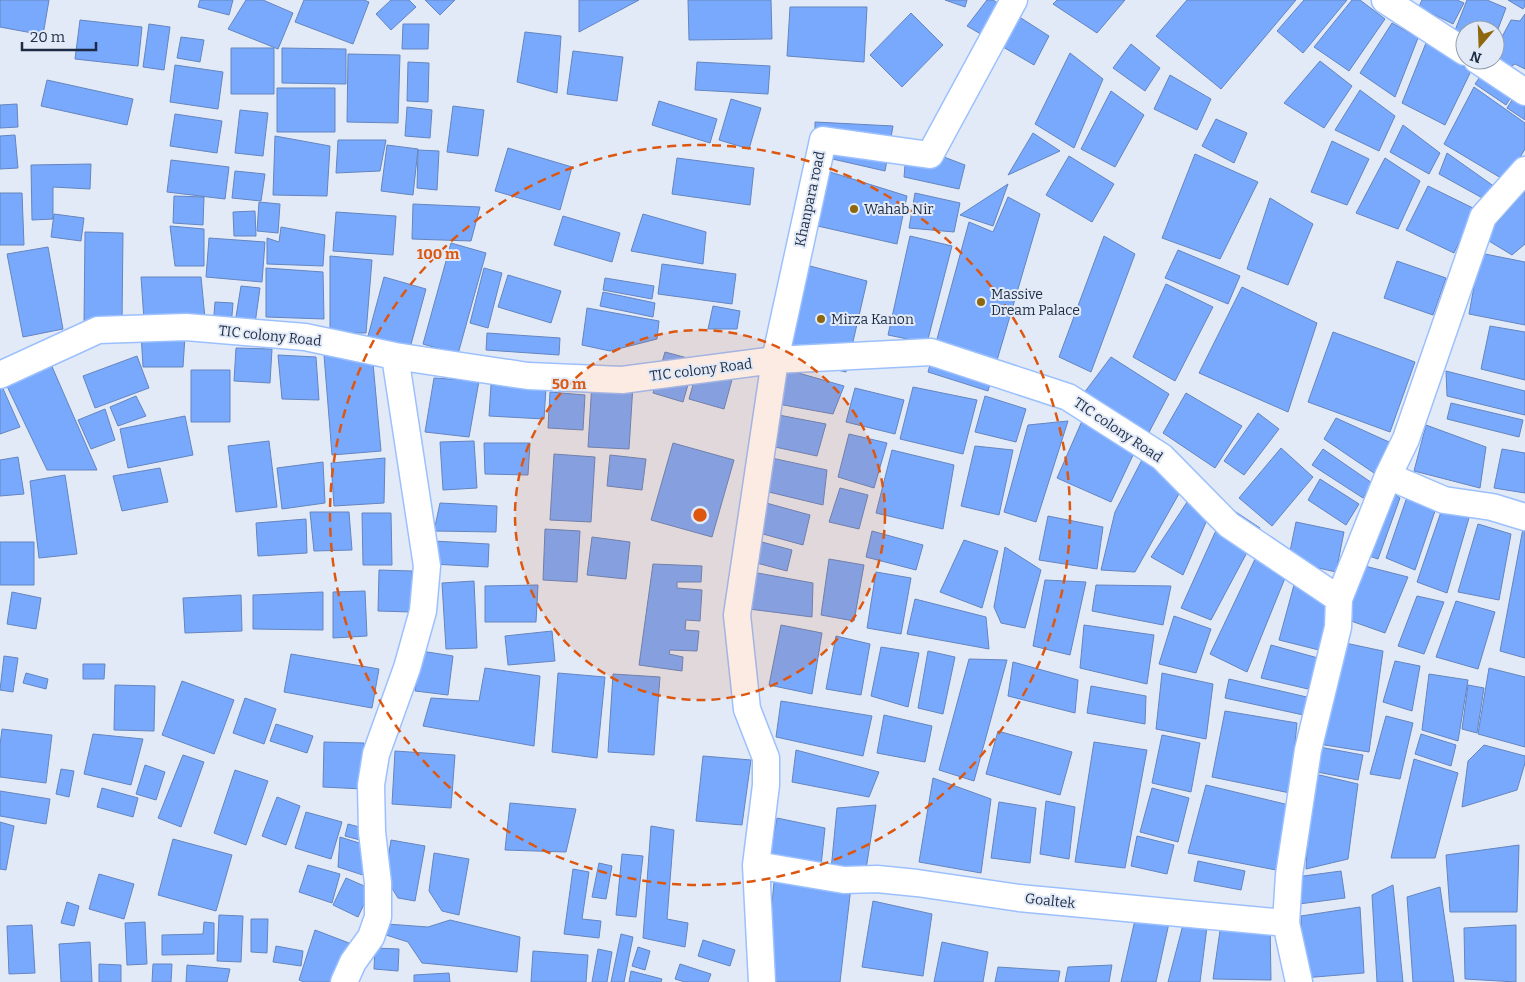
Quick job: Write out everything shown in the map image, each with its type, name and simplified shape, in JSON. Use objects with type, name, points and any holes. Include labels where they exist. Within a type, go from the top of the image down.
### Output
[{"type":"street","name":"Khanpara road","points":[[775,360],[823,140],[930,155],[1014,0]]},
{"type":"street","points":[[1385,0],[1455,45]]},
{"type":"street","points":[[1492,70],[1525,92]]},
{"type":"street","points":[[1299,982],[1286,923],[1289,875],[1308,750],[1338,628],[1339,599],[1388,476],[1406,439],[1483,217],[1525,170]]},
{"type":"street","name":"TIC colony Road","points":[[0,375],[98,330],[186,327],[305,337],[394,356],[528,376],[622,380],[775,360],[931,352],[1068,397],[1162,457],[1229,525],[1339,599]]},
{"type":"street","points":[[344,982],[353,962],[371,937],[378,917],[378,883],[372,832],[372,777],[376,754],[407,668],[423,611],[427,566],[394,356]]},
{"type":"street","points":[[762,982],[756,865],[766,786],[766,758],[747,708],[737,615],[775,360]]},
{"type":"street","points":[[1388,476],[1444,500],[1492,507],[1525,517]]},
{"type":"street","name":"Goaltek","points":[[756,865],[844,880],[877,879],[1020,898],[1286,923]]},
{"type":"building","points":[[0,0],[49,0],[43,35],[0,27]]},
{"type":"building","points":[[200,0],[233,0],[229,15],[198,7]]},
{"type":"building","points":[[246,0],[263,0],[293,13],[278,49],[228,29]]},
{"type":"building","points":[[304,0],[364,0],[369,2],[353,44],[295,22]]},
{"type":"building","points":[[391,0],[409,0],[416,7],[391,30],[376,14]]},
{"type":"building","points":[[425,0],[455,0],[440,15]]},
{"type":"building","points":[[579,0],[639,0],[579,32]]},
{"type":"building","points":[[688,0],[771,0],[772,39],[689,40]]},
{"type":"building","points":[[945,0],[967,0],[965,7]]},
{"type":"building","points":[[987,0],[993,0],[1049,36],[1034,65],[967,26]]},
{"type":"building","points":[[1057,0],[1125,0],[1097,33],[1053,4]]},
{"type":"building","points":[[1187,0],[1296,0],[1221,89],[1156,36]]},
{"type":"building","points":[[1304,0],[1347,0],[1303,53],[1277,31]]},
{"type":"building","points":[[1352,0],[1360,0],[1385,19],[1349,71],[1314,47]]},
{"type":"building","points":[[1422,0],[1457,0],[1464,3],[1453,24],[1419,7]]},
{"type":"building","points":[[1467,0],[1487,0],[1506,8],[1501,20],[1459,20]]},
{"type":"building","points":[[1508,0],[1525,0],[1525,6],[1523,9]]},
{"type":"building","points":[[790,7],[867,7],[864,62],[787,56]]},
{"type":"building","points":[[911,13],[943,45],[902,87],[870,55]]},
{"type":"building","points":[[1525,14],[1525,69],[1515,64],[1508,68],[1505,66],[1505,31],[1511,20],[1520,21]]},
{"type":"building","points":[[80,20],[142,27],[138,66],[75,59]]},
{"type":"building","points":[[1392,23],[1418,38],[1395,97],[1360,73]]},
{"type":"building","points":[[149,24],[170,27],[164,70],[143,67]]},
{"type":"building","points":[[403,24],[429,24],[428,49],[402,49]]},
{"type":"building","points":[[525,32],[561,36],[557,93],[517,82]]},
{"type":"building","points":[[181,37],[204,40],[200,62],[177,58]]},
{"type":"building","points":[[1426,43],[1455,61],[1455,70],[1471,71],[1445,125],[1402,103]]},
{"type":"building","points":[[1131,44],[1160,68],[1145,91],[1113,68]]},
{"type":"building","points":[[231,48],[274,48],[274,94],[231,94]]},
{"type":"building","points":[[282,48],[346,49],[346,84],[282,83]]},
{"type":"building","points":[[573,51],[623,57],[617,101],[567,94]]},
{"type":"building","points":[[1070,53],[1103,79],[1074,148],[1035,124]]},
{"type":"building","points":[[348,54],[400,55],[398,123],[347,122]]},
{"type":"building","points":[[1320,61],[1352,86],[1324,128],[1284,103]]},
{"type":"building","points":[[408,62],[429,63],[428,102],[407,101]]},
{"type":"building","points":[[697,62],[770,66],[768,94],[695,90]]},
{"type":"building","points":[[175,65],[223,72],[218,109],[170,102]]},
{"type":"building","points":[[1485,70],[1489,70],[1517,88],[1506,105],[1475,84]]},
{"type":"building","points":[[1170,75],[1211,99],[1197,130],[1154,109]]},
{"type":"building","points":[[47,80],[133,99],[127,125],[41,106]]},
{"type":"building","points":[[1474,87],[1525,123],[1525,149],[1506,181],[1444,144]]},
{"type":"building","points":[[277,88],[335,88],[335,132],[277,132]]},
{"type":"building","points":[[1519,89],[1525,93],[1525,120],[1507,108]]},
{"type":"building","points":[[1360,90],[1395,116],[1379,151],[1335,130]]},
{"type":"building","points":[[1111,91],[1144,115],[1115,167],[1081,149]]},
{"type":"building","points":[[731,99],[761,108],[749,149],[719,140]]},
{"type":"building","points":[[659,101],[717,119],[710,143],[652,125]]},
{"type":"building","points":[[17,104],[18,127],[0,128],[0,105]]},
{"type":"building","points":[[453,106],[484,110],[478,156],[447,152]]},
{"type":"building","points":[[407,107],[432,110],[430,138],[405,136]]},
{"type":"building","points":[[240,110],[268,113],[263,156],[235,153]]},
{"type":"building","points":[[175,114],[222,121],[217,153],[170,146]]},
{"type":"building","points":[[1216,119],[1247,133],[1234,163],[1202,146]]},
{"type":"building","points":[[815,122],[893,126],[885,171],[815,155]]},
{"type":"building","points":[[1403,125],[1440,153],[1429,174],[1390,152]]},
{"type":"building","points":[[1033,133],[1060,151],[1008,175]]},
{"type":"building","points":[[15,135],[18,168],[0,169],[0,136]]},
{"type":"building","points":[[275,136],[330,146],[327,196],[273,195]]},
{"type":"building","points":[[338,140],[386,140],[380,171],[336,173]]},
{"type":"building","points":[[1332,141],[1369,159],[1347,205],[1311,192]]},
{"type":"building","points":[[907,143],[965,165],[959,189],[904,177]]},
{"type":"building","points":[[387,145],[418,149],[413,195],[381,191]]},
{"type":"building","points":[[508,148],[572,167],[560,210],[495,191]]},
{"type":"building","points":[[418,150],[439,151],[437,190],[417,188]]},
{"type":"building","points":[[1447,153],[1495,187],[1486,200],[1439,174]]},
{"type":"building","points":[[1195,154],[1258,182],[1220,259],[1162,238]]},
{"type":"building","points":[[1069,156],[1114,184],[1092,222],[1046,195]]},
{"type":"building","points":[[677,158],[754,168],[750,205],[672,194]]},
{"type":"building","points":[[1385,158],[1420,181],[1398,229],[1356,213]]},
{"type":"building","points":[[171,160],[229,167],[225,199],[167,192]]},
{"type":"building","points":[[91,164],[90,189],[53,187],[53,219],[32,220],[31,165]]},
{"type":"building","name":"Wahab Nir","points":[[814,167],[907,196],[897,244],[800,222]]},
{"type":"building","points":[[235,171],[265,174],[261,201],[232,198]]},
{"type":"building","points":[[1008,184],[993,226],[960,215]]},
{"type":"building","points":[[1428,186],[1475,209],[1454,253],[1406,230]]},
{"type":"building","points":[[1525,191],[1525,244],[1512,255],[1484,238]]},
{"type":"building","points":[[0,193],[22,193],[24,245],[0,245]]},
{"type":"building","points":[[915,193],[960,203],[954,232],[909,228]]},
{"type":"building","points":[[174,196],[204,197],[203,225],[173,223]]},
{"type":"building","name":"Massive Dream Palace","points":[[1008,197],[1040,214],[988,391],[928,372],[969,222],[993,232]]},
{"type":"building","points":[[1270,198],[1313,224],[1288,285],[1247,269]]},
{"type":"building","points":[[259,202],[280,204],[278,233],[257,231]]},
{"type":"building","points":[[413,204],[480,207],[471,241],[412,239]]},
{"type":"building","points":[[255,211],[256,236],[234,236],[233,212]]},
{"type":"building","points":[[336,212],[396,216],[393,255],[333,251]]},
{"type":"building","points":[[54,214],[84,218],[81,241],[51,237]]},
{"type":"building","points":[[643,214],[706,232],[703,264],[631,251]]},
{"type":"building","points":[[563,216],[620,233],[612,262],[554,245]]},
{"type":"building","points":[[170,226],[204,229],[204,266],[175,266]]},
{"type":"building","points":[[281,227],[325,235],[323,266],[267,264],[267,238],[279,242]]},
{"type":"building","points":[[85,232],[123,233],[122,324],[84,323]]},
{"type":"building","points":[[910,236],[952,246],[927,343],[888,335]]},
{"type":"building","points":[[1104,236],[1135,254],[1091,372],[1059,357]]},
{"type":"building","points":[[209,238],[265,242],[262,282],[206,277]]},
{"type":"building","points":[[451,243],[486,253],[458,354],[423,344]]},
{"type":"building","points":[[48,247],[63,329],[23,337],[7,254]]},
{"type":"building","points":[[1178,250],[1240,276],[1228,304],[1165,278]]},
{"type":"building","points":[[1480,253],[1525,262],[1525,325],[1469,314]]},
{"type":"building","points":[[330,256],[372,260],[366,333],[330,333]]},
{"type":"building","name":"Mirza Kanon","points":[[791,261],[867,281],[846,372],[780,357]]},
{"type":"building","points":[[1397,261],[1446,278],[1433,315],[1384,298]]},
{"type":"building","points":[[662,264],[736,274],[732,304],[658,294]]},
{"type":"building","points":[[266,268],[323,272],[324,319],[266,317]]},
{"type":"building","points":[[484,268],[502,273],[488,328],[470,323]]},
{"type":"building","points":[[508,275],[561,291],[551,323],[498,307]]},
{"type":"building","points":[[141,277],[201,277],[205,318],[144,320]]},
{"type":"building","points":[[384,277],[426,289],[410,348],[368,336]]},
{"type":"building","points":[[605,278],[654,286],[652,299],[603,290]]},
{"type":"building","points":[[1166,284],[1213,307],[1175,381],[1133,357]]},
{"type":"building","points":[[241,286],[260,288],[254,331],[234,329]]},
{"type":"building","points":[[1242,287],[1317,323],[1288,412],[1199,373]]},
{"type":"building","points":[[603,292],[655,303],[653,317],[600,306]]},
{"type":"building","points":[[215,302],[233,303],[231,328],[213,327]]},
{"type":"building","points":[[713,306],[740,311],[737,329],[708,329]]},
{"type":"building","points":[[587,308],[659,321],[657,339],[610,351],[582,345]]},
{"type":"building","points":[[1490,326],[1525,332],[1525,380],[1481,369]]},
{"type":"building","points":[[1333,332],[1415,362],[1390,432],[1308,402]]},
{"type":"building","points":[[141,333],[185,336],[183,367],[143,367]]},
{"type":"building","points":[[487,333],[560,338],[559,355],[486,350]]},
{"type":"building","points":[[236,348],[272,349],[270,383],[234,381]]},
{"type":"building","points":[[372,352],[381,451],[332,455],[324,355]]},
{"type":"building","points":[[665,352],[695,360],[683,402],[653,393]]},
{"type":"building","points":[[278,355],[316,357],[319,400],[282,399]]},
{"type":"building","points":[[137,356],[149,388],[95,408],[83,376]]},
{"type":"building","points":[[1111,357],[1169,394],[1146,438],[1084,393]]},
{"type":"building","points":[[50,362],[97,470],[47,470],[5,382]]},
{"type":"building","points":[[774,366],[844,386],[833,414],[767,402]]},
{"type":"building","points":[[698,367],[733,376],[724,409],[689,399]]},
{"type":"building","points":[[191,370],[230,370],[230,422],[191,422]]},
{"type":"building","points":[[1446,371],[1525,391],[1525,415],[1447,396]]},
{"type":"building","points":[[434,378],[479,381],[469,437],[425,432]]},
{"type":"building","points":[[0,382],[20,427],[0,434]]},
{"type":"building","points":[[592,382],[633,385],[629,449],[588,447]]},
{"type":"building","points":[[491,385],[546,388],[544,419],[489,416]]},
{"type":"building","points":[[913,387],[977,400],[963,454],[900,439]]},
{"type":"building","points":[[855,388],[904,400],[895,434],[846,422]]},
{"type":"building","points":[[550,392],[585,395],[583,430],[548,428]]},
{"type":"building","points":[[1186,393],[1242,426],[1215,468],[1163,433]]},
{"type":"building","points":[[136,396],[146,416],[118,426],[110,407]]},
{"type":"building","points":[[985,396],[1026,409],[1016,442],[975,432]]},
{"type":"building","points":[[1451,403],[1523,420],[1519,437],[1447,419]]},
{"type":"building","points":[[105,409],[115,440],[91,449],[78,420]]},
{"type":"building","points":[[768,413],[826,424],[817,456],[761,444]]},
{"type":"building","points":[[1258,413],[1279,429],[1244,475],[1224,461]]},
{"type":"building","points":[[185,416],[193,455],[128,468],[120,429]]},
{"type":"building","points":[[1336,418],[1389,442],[1374,473],[1324,439]]},
{"type":"building","points":[[1068,421],[1036,522],[1004,512],[1028,425]]},
{"type":"building","points":[[1082,421],[1134,453],[1111,502],[1057,478]]},
{"type":"building","points":[[1426,425],[1486,447],[1480,488],[1414,471]]},
{"type":"building","points":[[849,434],[887,443],[874,488],[838,477]]},
{"type":"building","points":[[269,441],[277,507],[236,512],[228,446]]},
{"type":"building","points":[[474,441],[477,488],[443,490],[440,442]]},
{"type":"building","points":[[484,443],[530,443],[528,475],[485,474]]},
{"type":"building","points":[[673,443],[734,460],[712,537],[651,520]]},
{"type":"building","points":[[975,446],[1013,450],[999,515],[961,506]]},
{"type":"building","points":[[1281,448],[1313,477],[1272,526],[1239,498]]},
{"type":"building","points":[[1323,449],[1372,483],[1363,498],[1312,465]]},
{"type":"building","points":[[1502,449],[1525,453],[1525,493],[1494,488]]},
{"type":"building","points":[[892,450],[954,465],[943,529],[876,513]]},
{"type":"building","points":[[554,454],[595,457],[591,522],[550,520]]},
{"type":"building","points":[[753,454],[827,470],[823,505],[752,488]]},
{"type":"building","points":[[610,455],[646,459],[642,490],[607,486]]},
{"type":"building","points":[[18,457],[24,494],[0,496],[0,460]]},
{"type":"building","points":[[385,458],[384,503],[334,506],[331,463]]},
{"type":"building","points":[[1143,458],[1185,483],[1135,572],[1101,570],[1115,512]]},
{"type":"building","points":[[323,462],[325,503],[282,509],[277,468]]},
{"type":"building","points":[[160,468],[168,502],[122,511],[113,476]]},
{"type":"building","points":[[65,475],[77,554],[39,558],[30,481]]},
{"type":"building","points":[[1320,479],[1359,504],[1346,525],[1308,500]]},
{"type":"building","points":[[840,488],[868,495],[859,529],[829,522]]},
{"type":"building","points":[[1389,490],[1400,498],[1378,559],[1354,551]]},
{"type":"building","points":[[1193,493],[1210,513],[1183,575],[1151,557]]},
{"type":"building","points":[[1407,497],[1436,508],[1415,570],[1386,558]]},
{"type":"building","points":[[759,501],[810,515],[803,545],[752,531]]},
{"type":"building","points":[[440,503],[497,506],[496,532],[434,531]]},
{"type":"building","points":[[1227,506],[1260,528],[1211,620],[1181,608]]},
{"type":"building","points":[[1442,509],[1469,518],[1447,593],[1417,582]]},
{"type":"building","points":[[310,512],[349,512],[352,550],[314,551]]},
{"type":"building","points":[[362,513],[391,513],[392,565],[363,565]]},
{"type":"building","points":[[1048,516],[1103,527],[1097,569],[1039,560]]},
{"type":"building","points":[[306,519],[307,553],[258,556],[256,523]]},
{"type":"building","points":[[1296,522],[1344,532],[1336,572],[1288,561]]},
{"type":"building","points":[[1525,523],[1525,658],[1500,651]]},
{"type":"building","points":[[1478,524],[1511,534],[1499,600],[1458,592]]},
{"type":"building","points":[[545,529],[580,531],[577,582],[543,580]]},
{"type":"building","points":[[872,531],[923,545],[916,570],[866,557]]},
{"type":"building","points":[[592,537],[630,542],[626,579],[587,575]]},
{"type":"building","points":[[754,540],[792,550],[787,571],[749,561]]},
{"type":"building","points":[[964,540],[998,551],[982,608],[940,592]]},
{"type":"building","points":[[433,541],[489,544],[488,567],[432,564]]},
{"type":"building","points":[[0,542],[34,542],[34,585],[0,585]]},
{"type":"building","points":[[1005,547],[1041,570],[1025,628],[1001,623],[994,607]]},
{"type":"building","points":[[1257,555],[1285,578],[1247,672],[1210,654]]},
{"type":"building","points":[[829,559],[864,565],[854,621],[821,615]]},
{"type":"building","points":[[1353,563],[1408,577],[1385,633],[1337,616]]},
{"type":"building","points":[[653,564],[702,566],[701,582],[677,582],[677,588],[702,590],[700,621],[686,620],[685,630],[699,631],[697,651],[670,650],[669,654],[683,657],[682,671],[639,665]]},
{"type":"building","points":[[379,570],[412,571],[411,612],[378,611]]},
{"type":"building","points":[[752,572],[813,583],[812,617],[749,609]]},
{"type":"building","points":[[876,572],[911,578],[901,634],[867,628]]},
{"type":"building","points":[[1297,574],[1333,584],[1319,650],[1279,640]]},
{"type":"building","points":[[1045,580],[1086,582],[1070,655],[1033,646]]},
{"type":"building","points":[[474,581],[477,648],[446,649],[442,583]]},
{"type":"building","points":[[538,585],[536,622],[485,622],[485,586]]},
{"type":"building","points":[[1096,585],[1171,586],[1163,625],[1092,611]]},
{"type":"building","points":[[365,591],[367,636],[333,638],[333,592]]},
{"type":"building","points":[[12,592],[41,598],[36,629],[7,624]]},
{"type":"building","points":[[323,592],[323,630],[253,629],[253,595]]},
{"type":"building","points":[[241,595],[242,631],[185,633],[183,598]]},
{"type":"building","points":[[1417,596],[1444,602],[1424,654],[1398,646]]},
{"type":"building","points":[[915,599],[986,617],[989,649],[907,634]]},
{"type":"building","points":[[1456,601],[1495,612],[1478,669],[1436,657]]},
{"type":"building","points":[[1174,616],[1211,629],[1196,673],[1159,664]]},
{"type":"building","points":[[781,625],[822,633],[812,694],[769,685]]},
{"type":"building","points":[[1084,625],[1154,635],[1147,684],[1080,668]]},
{"type":"building","points":[[552,631],[555,661],[508,665],[505,636]]},
{"type":"building","points":[[836,636],[870,644],[861,695],[826,689]]},
{"type":"building","points":[[1331,640],[1383,651],[1369,752],[1312,743]]},
{"type":"building","points":[[1271,645],[1318,658],[1308,689],[1261,678]]},
{"type":"building","points":[[881,647],[919,653],[908,707],[871,696]]},
{"type":"building","points":[[421,651],[453,656],[448,695],[415,691]]},
{"type":"building","points":[[928,651],[955,657],[943,714],[918,708]]},
{"type":"building","points":[[291,654],[379,669],[372,708],[284,692]]},
{"type":"building","points":[[4,656],[18,658],[13,692],[0,690]]},
{"type":"building","points":[[969,659],[1007,660],[974,781],[939,770]]},
{"type":"building","points":[[1395,661],[1420,666],[1412,711],[1383,702]]},
{"type":"building","points":[[1013,662],[1078,680],[1075,713],[1008,696]]},
{"type":"building","points":[[83,664],[105,664],[104,679],[83,679]]},
{"type":"building","points":[[485,668],[540,676],[534,746],[423,726],[431,698],[479,701]]},
{"type":"building","points":[[1489,668],[1525,677],[1525,747],[1478,734]]},
{"type":"building","points":[[26,673],[48,679],[46,689],[23,683]]},
{"type":"building","points":[[558,673],[605,677],[597,758],[552,752]]},
{"type":"building","points":[[1162,673],[1213,684],[1206,739],[1156,729]]},
{"type":"building","points":[[613,674],[660,677],[654,755],[608,752]]},
{"type":"building","points":[[1429,674],[1468,680],[1458,741],[1422,730]]},
{"type":"building","points":[[1229,679],[1311,698],[1308,716],[1225,698]]},
{"type":"building","points":[[182,681],[234,700],[214,754],[162,735]]},
{"type":"building","points":[[115,685],[155,686],[154,731],[114,730]]},
{"type":"building","points":[[1468,685],[1484,688],[1477,733],[1462,729]]},
{"type":"building","points":[[1091,686],[1146,696],[1145,724],[1087,713]]},
{"type":"building","points":[[245,698],[276,709],[264,744],[233,733]]},
{"type":"building","points":[[781,701],[872,716],[863,756],[776,737]]},
{"type":"building","points":[[1225,711],[1297,723],[1290,793],[1212,777]]},
{"type":"building","points":[[884,715],[932,726],[925,762],[877,753]]},
{"type":"building","points":[[1386,716],[1413,723],[1400,779],[1370,774]]},
{"type":"building","points":[[276,724],[313,736],[307,753],[270,741]]},
{"type":"building","points":[[2,729],[52,735],[46,783],[0,777]]},
{"type":"building","points":[[998,731],[1072,752],[1060,795],[986,774]]},
{"type":"building","points":[[93,734],[143,739],[131,785],[84,774]]},
{"type":"building","points":[[1421,734],[1456,745],[1451,766],[1415,754]]},
{"type":"building","points":[[1162,735],[1200,743],[1191,792],[1152,783]]},
{"type":"building","points":[[324,742],[364,743],[363,789],[323,787]]},
{"type":"building","points":[[1094,742],[1147,750],[1125,868],[1075,862]]},
{"type":"building","points":[[1484,745],[1525,756],[1525,763],[1517,790],[1462,807],[1468,761]]},
{"type":"building","points":[[1314,746],[1363,755],[1358,780],[1307,770]]},
{"type":"building","points":[[796,750],[879,772],[869,797],[792,782]]},
{"type":"building","points":[[395,751],[455,755],[451,808],[392,804]]},
{"type":"building","points":[[183,755],[204,762],[181,827],[158,818]]},
{"type":"building","points":[[703,756],[751,760],[742,825],[696,821]]},
{"type":"building","points":[[1414,759],[1458,773],[1435,858],[1391,858]]},
{"type":"building","points":[[145,765],[165,772],[156,800],[136,794]]},
{"type":"building","points":[[61,769],[74,771],[69,797],[56,794]]},
{"type":"building","points":[[235,770],[268,781],[246,845],[214,833]]},
{"type":"building","points":[[1311,773],[1358,784],[1348,859],[1306,869]]},
{"type":"building","points":[[933,778],[991,799],[981,873],[919,862]]},
{"type":"building","points":[[1206,785],[1289,805],[1276,870],[1188,853]]},
{"type":"building","points":[[102,788],[138,798],[133,817],[97,807]]},
{"type":"building","points":[[1152,788],[1189,798],[1178,842],[1140,832]]},
{"type":"building","points":[[0,791],[50,799],[46,824],[0,816]]},
{"type":"building","points":[[277,797],[300,806],[286,845],[262,836]]},
{"type":"building","points":[[1046,801],[1075,807],[1069,859],[1040,854]]},
{"type":"building","points":[[999,802],[1036,808],[1030,863],[991,858]]},
{"type":"building","points":[[510,803],[576,809],[566,852],[505,850]]},
{"type":"building","points":[[876,805],[865,876],[831,870],[837,808]]},
{"type":"building","points":[[306,812],[342,822],[331,859],[295,848]]},
{"type":"building","points":[[777,818],[825,828],[821,866],[770,856]]},
{"type":"building","points":[[0,822],[14,826],[6,870],[0,869]]},
{"type":"building","points":[[348,824],[363,828],[360,840],[345,836]]},
{"type":"building","points":[[651,826],[674,830],[667,919],[688,923],[685,947],[643,938]]},
{"type":"building","points":[[1137,836],[1174,845],[1167,874],[1131,866]]},
{"type":"building","points":[[340,837],[372,847],[366,876],[338,867]]},
{"type":"building","points":[[173,839],[232,855],[216,911],[158,895]]},
{"type":"building","points":[[391,840],[425,846],[415,901],[398,898],[385,877]]},
{"type":"building","points":[[1519,845],[1517,912],[1450,912],[1446,855]]},
{"type":"building","points":[[434,853],[469,859],[459,915],[442,911],[429,891]]},
{"type":"building","points":[[622,854],[643,856],[636,917],[616,915]]},
{"type":"building","points":[[1198,861],[1245,871],[1241,890],[1194,881]]},
{"type":"building","points":[[599,863],[612,866],[606,899],[592,897]]},
{"type":"building","points":[[308,865],[340,874],[332,903],[299,892]]},
{"type":"building","points":[[573,869],[589,872],[582,919],[601,921],[599,938],[564,934]]},
{"type":"building","points":[[775,871],[851,887],[840,982],[765,982]]},
{"type":"building","points":[[1341,871],[1345,898],[1299,904],[1296,877]]},
{"type":"building","points":[[99,874],[134,884],[124,919],[89,909]]},
{"type":"building","points":[[346,878],[371,889],[358,917],[333,905]]},
{"type":"building","points":[[1393,885],[1403,982],[1377,982],[1372,895]]},
{"type":"building","points":[[1440,887],[1454,982],[1413,982],[1407,897]]},
{"type":"building","points":[[873,901],[932,914],[923,976],[862,967]]},
{"type":"building","points":[[67,902],[79,906],[74,926],[61,923]]},
{"type":"building","points":[[1360,907],[1364,973],[1303,978],[1301,916]]},
{"type":"building","points":[[1137,911],[1169,923],[1156,982],[1121,982]]},
{"type":"building","points":[[219,915],[243,916],[241,962],[217,961]]},
{"type":"building","points":[[1222,917],[1270,923],[1271,980],[1213,979]]},
{"type":"building","points":[[251,919],[268,919],[267,953],[251,952]]},
{"type":"building","points":[[1208,919],[1200,982],[1168,982],[1184,921]]},
{"type":"building","points":[[450,920],[520,937],[517,972],[422,963],[408,942],[386,935],[387,924],[428,927]]},
{"type":"building","points":[[145,922],[147,964],[127,965],[125,923]]},
{"type":"building","points":[[204,922],[214,923],[214,954],[162,955],[162,935],[203,934]]},
{"type":"building","points":[[32,925],[35,973],[9,974],[7,926]]},
{"type":"building","points":[[1516,925],[1516,982],[1465,979],[1464,928]]},
{"type":"building","points":[[315,930],[349,943],[333,982],[304,982],[299,980]]},
{"type":"building","points":[[621,934],[633,937],[624,982],[611,982]]},
{"type":"building","points":[[703,940],[735,950],[730,966],[698,956]]},
{"type":"building","points":[[90,942],[92,982],[61,982],[59,944]]},
{"type":"building","points":[[942,942],[988,952],[983,982],[934,982]]},
{"type":"building","points":[[276,946],[303,951],[301,966],[273,962]]},
{"type":"building","points":[[638,947],[650,951],[645,970],[632,966]]},
{"type":"building","points":[[375,948],[399,949],[398,971],[374,969]]},
{"type":"building","points":[[598,949],[612,952],[607,982],[592,982]]},
{"type":"building","points":[[533,951],[588,955],[586,982],[531,982]]},
{"type":"building","points":[[99,964],[121,965],[121,982],[99,982]]},
{"type":"building","points":[[153,964],[172,964],[171,982],[152,982]]},
{"type":"building","points":[[680,964],[711,974],[708,982],[685,982],[675,979]]},
{"type":"building","points":[[187,965],[230,969],[227,982],[186,982]]},
{"type":"building","points":[[1112,965],[1109,982],[1065,982],[1068,967]]},
{"type":"building","points":[[998,967],[1060,971],[1058,982],[995,982]]},
{"type":"building","points":[[631,971],[662,979],[661,982],[629,982]]},
{"type":"building","points":[[449,973],[450,982],[414,982],[414,975]]},
{"type":"place","name":"Wahab Nir","points":[[854,209]]},
{"type":"place","name":"Massive Dream Palace","points":[[981,302]]},
{"type":"place","name":"Mirza Kanon","points":[[821,319]]}]
